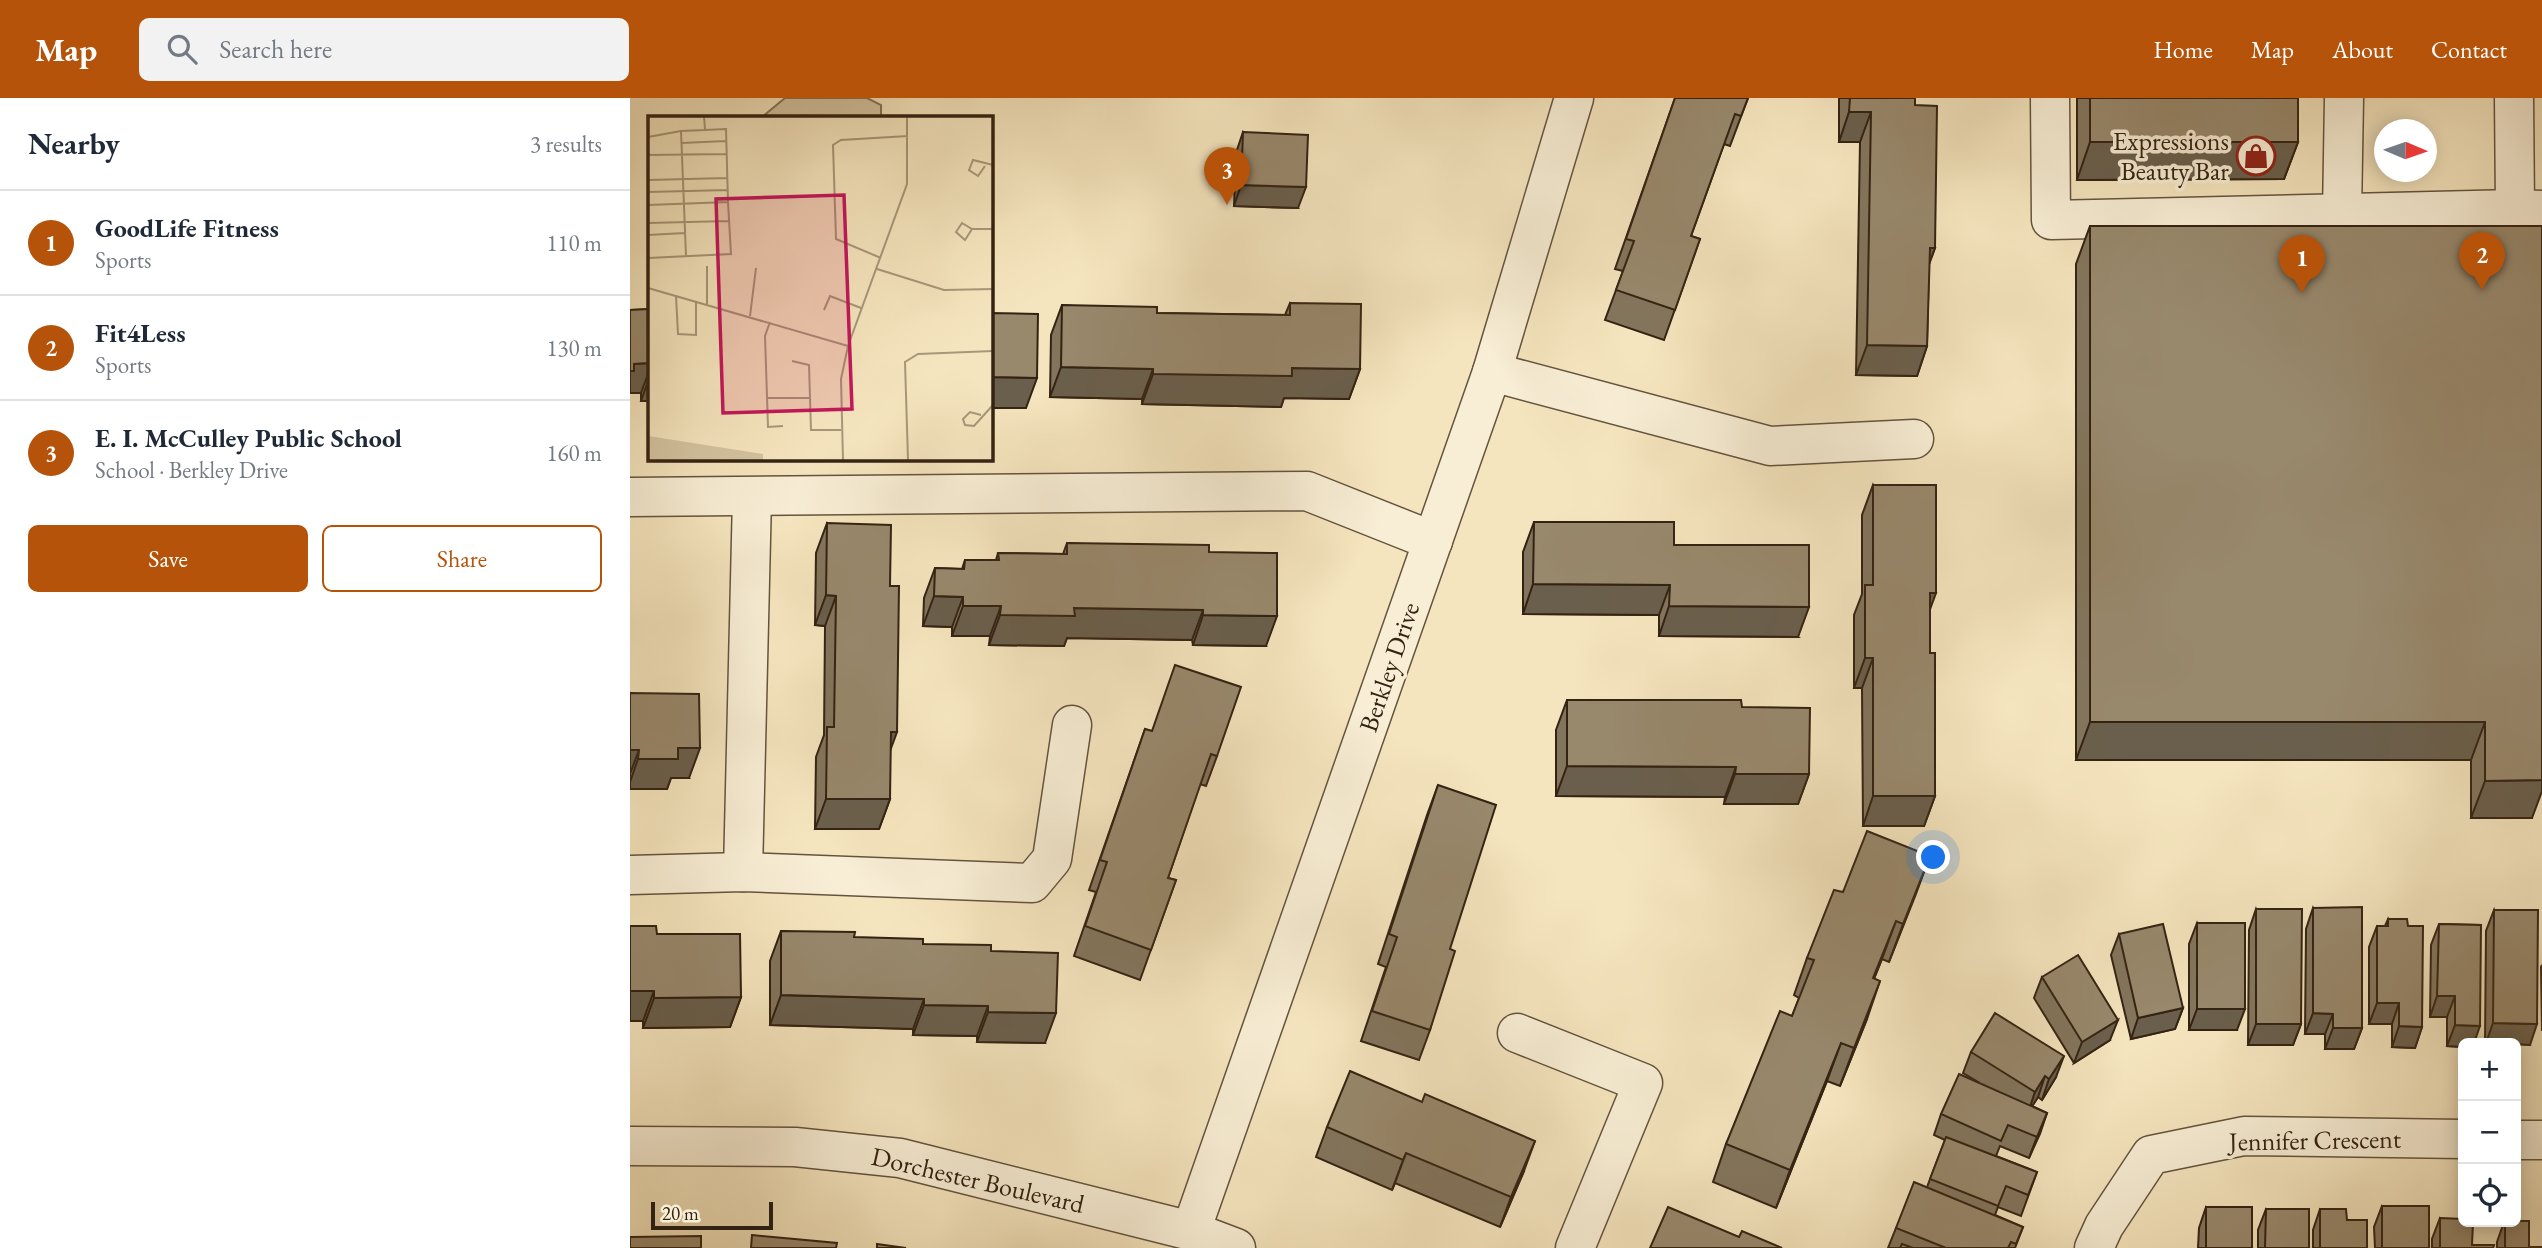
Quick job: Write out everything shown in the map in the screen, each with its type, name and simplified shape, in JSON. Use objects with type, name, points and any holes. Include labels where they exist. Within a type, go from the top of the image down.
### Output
[{"type":"street","name":"Berkley Drive","points":[[1191,1231],[1492,372],[1574,98]]},
{"type":"street","points":[[2050,98],[2051,220],[2528,210],[2514,98]]},
{"type":"street","points":[[2342,214],[2344,98]]},
{"type":"street","points":[[1492,372],[1770,446],[1914,439]]},
{"type":"street","points":[[630,497],[1307,492],[1433,541]]},
{"type":"street","points":[[743,872],[752,497]]},
{"type":"street","points":[[630,875],[743,872],[1032,883],[1052,859],[1072,724]]},
{"type":"street","points":[[1517,1033],[1643,1083],[1575,1248]]},
{"type":"street","name":"Jennifer Crescent","points":[[2094,1248],[2104,1226],[2151,1155],[2244,1136],[2458,1139]]},
{"type":"street","points":[[2521,1140],[2542,1140]]},
{"type":"street","name":"Dorchester Boulevard","points":[[630,1146],[795,1147],[900,1158],[1191,1231],[1236,1248]]},
{"type":"shaded area","points":[[785,98],[867,98],[881,105],[881,116],[763,116]]},
{"type":"building","points":[[1675,98],[1748,98],[1741,116],[1735,114],[1691,236],[1700,239],[1675,310],[1616,290],[1634,241],[1626,239]]},
{"type":"building","points":[[1850,98],[1915,98],[1915,105],[1937,106],[1935,248],[1930,248],[1927,346],[1867,345],[1871,112],[1849,112]]},
{"type":"building","points":[[2090,98],[2298,98],[2298,142],[2090,142]]},
{"type":"building","points":[[1243,132],[1308,135],[1306,187],[1241,185]]},
{"type":"building","points":[[2090,226],[2542,226],[2542,780],[2485,781],[2485,722],[2090,722]]},
{"type":"building","points":[[1290,303],[1361,304],[1360,369],[1292,368],[1292,376],[1153,374],[1153,369],[1061,367],[1062,305],[1157,307],[1157,313],[1290,315]]},
{"type":"building","points":[[648,309],[648,363],[634,364],[634,371],[630,371],[630,310]]},
{"type":"building","points":[[992,313],[1038,314],[1037,378],[992,377]]},
{"type":"building","points":[[1873,485],[1936,485],[1936,593],[1930,593],[1930,653],[1935,653],[1935,796],[1873,796],[1873,658],[1865,658],[1865,585],[1873,585]]},
{"type":"building","points":[[1534,522],[1674,522],[1674,545],[1809,545],[1809,607],[1669,606],[1670,585],[1533,584]]},
{"type":"building","points":[[827,523],[891,525],[890,586],[899,586],[897,732],[891,732],[890,799],[826,799],[827,727],[834,727],[836,596],[826,595]]},
{"type":"building","points":[[1067,543],[1209,545],[1209,552],[1277,553],[1277,616],[1203,615],[1203,610],[1074,608],[1075,616],[1000,615],[1001,606],[963,606],[963,597],[934,596],[935,568],[964,569],[965,560],[999,560],[998,553],[1067,554]]},
{"type":"building","points":[[1175,665],[1241,687],[1217,756],[1211,754],[1168,878],[1176,880],[1151,950],[1085,926],[1107,862],[1100,860],[1145,729],[1152,731]]},
{"type":"building","points":[[630,693],[699,694],[700,748],[678,748],[678,759],[638,759],[639,750],[630,750]]},
{"type":"building","points":[[1567,700],[1741,700],[1742,707],[1810,708],[1809,774],[1735,774],[1736,767],[1567,766]]},
{"type":"building","points":[[1438,785],[1496,805],[1450,949],[1455,951],[1430,1030],[1372,1011],[1397,937],[1389,934]]},
{"type":"building","points":[[1867,831],[1930,856],[1903,924],[1896,921],[1873,978],[1880,981],[1854,1048],[1841,1043],[1790,1170],[1726,1144],[1780,1011],[1792,1016],[1814,960],[1807,958],[1834,890],[1843,892]]},
{"type":"building","points":[[2362,907],[2362,1028],[2333,1028],[2333,1014],[2313,1013],[2313,908]]},
{"type":"building","points":[[2256,909],[2302,909],[2301,1024],[2256,1024]]},
{"type":"building","points":[[2494,910],[2538,910],[2537,1024],[2493,1023]]},
{"type":"building","points":[[2388,919],[2407,919],[2408,926],[2423,926],[2422,1027],[2399,1026],[2399,1003],[2377,1003],[2377,926],[2388,926]]},
{"type":"building","points":[[2197,923],[2245,923],[2245,1009],[2197,1009]]},
{"type":"building","points":[[2163,924],[2183,1008],[2138,1018],[2119,934]]},
{"type":"building","points":[[2439,924],[2481,925],[2480,1026],[2455,1025],[2455,996],[2437,996]]},
{"type":"building","points":[[630,926],[656,926],[657,934],[740,934],[741,997],[654,998],[654,991],[630,991]]},
{"type":"building","points":[[781,931],[855,932],[854,937],[923,939],[923,944],[991,945],[991,951],[1058,953],[1056,1013],[988,1012],[988,1006],[924,1005],[924,999],[781,995]]},
{"type":"building","points":[[2078,955],[2118,1020],[2082,1042],[2042,977]]},
{"type":"building","points":[[1995,1013],[2064,1056],[2049,1079],[2045,1076],[2035,1092],[1971,1052]]},
{"type":"building","points":[[1350,1071],[1422,1102],[1425,1094],[1535,1141],[1511,1197],[1406,1153],[1403,1160],[1327,1127]]},
{"type":"building","points":[[1959,1074],[2047,1113],[2037,1137],[2008,1125],[2001,1141],[1941,1114]]},
{"type":"building","points":[[1946,1137],[2037,1172],[2028,1195],[2006,1186],[1998,1206],[1930,1179]]},
{"type":"building","points":[[1914,1182],[2023,1227],[2016,1244],[2011,1242],[2008,1248],[1946,1248],[1896,1228]]},
{"type":"building","points":[[2382,1206],[2429,1206],[2429,1248],[2382,1248]]},
{"type":"building","points":[[1668,1207],[1739,1237],[1742,1231],[1782,1248],[1650,1248]]},
{"type":"building","points":[[2206,1207],[2252,1207],[2252,1248],[2206,1248]]},
{"type":"building","points":[[2266,1209],[2309,1209],[2309,1248],[2265,1248]]},
{"type":"building","points":[[2320,1209],[2346,1209],[2347,1220],[2367,1220],[2367,1248],[2320,1248]]},
{"type":"building","points":[[2440,1218],[2458,1219],[2458,1227],[2473,1227],[2472,1245],[2494,1245],[2493,1248],[2440,1248]]},
{"type":"building","points":[[2521,1221],[2529,1221],[2529,1247],[2542,1247],[2542,1248],[2505,1248],[2505,1227],[2521,1227]]},
{"type":"building","points":[[752,1235],[837,1243],[836,1248],[751,1248]]},
{"type":"building","points":[[701,1236],[701,1248],[630,1248],[630,1237]]},
{"type":"building","points":[[877,1244],[906,1248],[877,1248]]},
{"type":"place","name":"Expressions Beauty Bar","points":[[2256,156]]},
{"type":"place","name":"E. I. McCulley Public School","points":[[1227,205]]},
{"type":"place","name":"Fit4Less","points":[[2482,290]]},
{"type":"place","name":"GoodLife Fitness","points":[[2302,293]]}]
